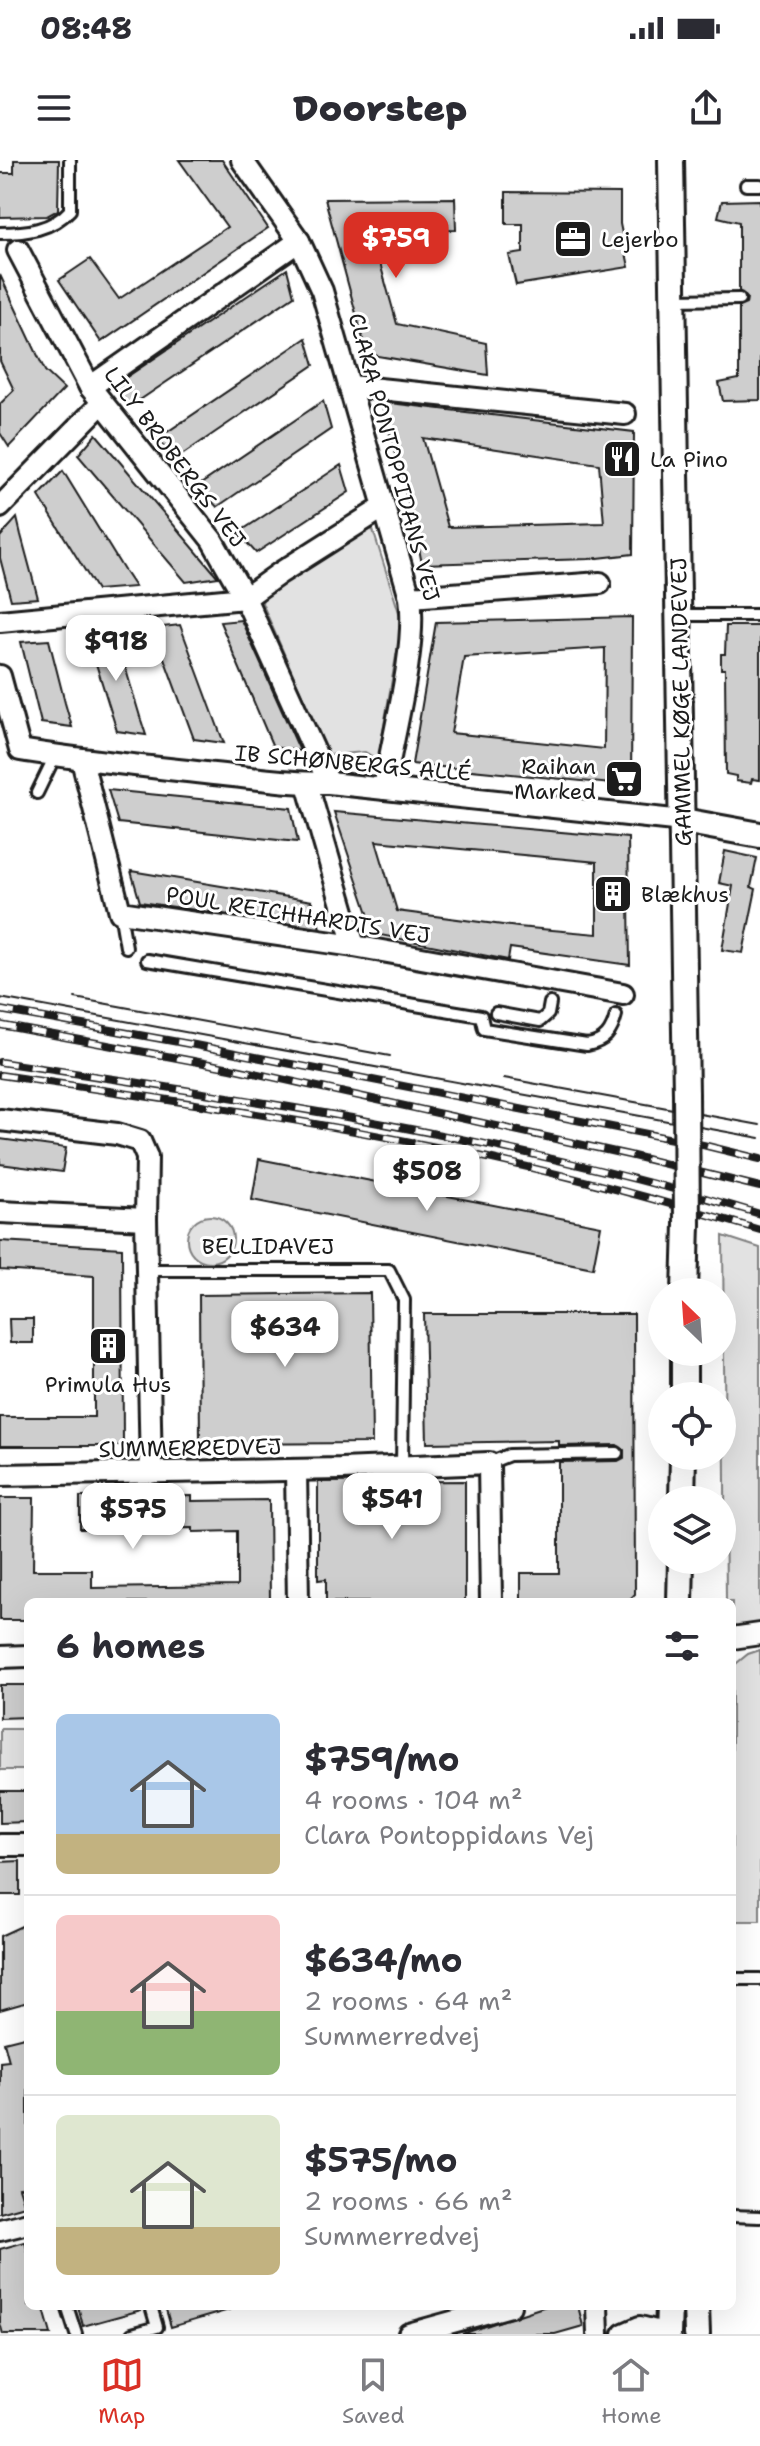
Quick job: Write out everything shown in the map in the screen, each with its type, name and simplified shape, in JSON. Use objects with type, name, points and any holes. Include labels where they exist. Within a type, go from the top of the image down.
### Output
[{"type":"street","name":"GAMMEL KØGE LANDEVEJ","points":[[671,160],[683,821],[685,1278]]},
{"type":"street","name":"CLARA PONTOPPIDANS VEJ","points":[[248,161],[299,241],[322,291],[410,597],[412,618],[407,658],[384,789]]},
{"type":"street","points":[[0,507],[96,396],[299,241]]},
{"type":"street","name":"LILY BROBERGS VEJ","points":[[18,250],[96,396],[212,540],[245,598],[329,783]]},
{"type":"street","points":[[350,386],[625,414]]},
{"type":"street","points":[[0,621],[245,598],[384,507]]},
{"type":"street","points":[[410,597],[600,583]]},
{"type":"street","name":"IB SCHØNBERGS ALLÉ","points":[[0,676],[20,750],[82,760],[683,821]]},
{"type":"street","points":[[82,760],[120,912]]},
{"type":"street","points":[[307,784],[354,946]]},
{"type":"street","points":[[683,821],[760,835]]},
{"type":"street","name":"POUL REICHHARDTS VEJ","points":[[120,912],[354,946],[623,994]]},
{"type":"street","points":[[0,1120],[117,1134],[140,1141],[147,1157],[151,1473]]},
{"type":"street","points":[[0,1212],[146,1219]]},
{"type":"street","points":[[296,1470],[341,1476],[402,1467],[489,1463],[491,1598]]},
{"type":"street","name":"SUMMERREDVEJ","points":[[0,1475],[296,1470],[298,1598]]},
{"type":"street","points":[[680,1598],[681,1574]]},
{"type":"street","points":[[736,1637],[760,1634]]},
{"type":"street","points":[[0,1657],[24,1656]]},
{"type":"street","points":[[0,1845],[24,1845]]},
{"type":"street","points":[[0,2230],[24,2224]]},
{"type":"street","points":[[409,2334],[496,2310]]},
{"type":"street","points":[[597,2310],[598,2334]]},
{"type":"street","points":[[624,2334],[640,2327],[668,2334],[669,2310]]},
{"type":"street","points":[[696,2310],[697,2334]]},
{"type":"lane","points":[[0,233],[27,233],[61,220],[70,210],[70,160]]},
{"type":"lane","points":[[746,185],[760,185]]},
{"type":"lane","points":[[674,300],[739,299]]},
{"type":"lane","points":[[679,615],[760,615]]},
{"type":"lane","points":[[37,793],[55,756]]},
{"type":"lane","points":[[120,912],[126,947]]},
{"type":"lane","points":[[147,960],[481,1016],[484,1029],[587,1045],[598,1044],[606,1038],[613,1028],[616,1015]]},
{"type":"lane","points":[[496,1013],[540,1021],[548,1014],[550,1003]]},
{"type":"lane","name":"BELLIDAVEJ","points":[[147,1270],[389,1270],[404,1300],[402,1467]]},
{"type":"lane","points":[[489,1463],[509,1455],[617,1453]]},
{"type":"lane","points":[[736,1979],[760,1979]]},
{"type":"lane","points":[[736,2216],[760,2217]]},
{"type":"lane","points":[[68,2310],[76,2334]]},
{"type":"lane","points":[[132,2334],[157,2327],[152,2310]]},
{"type":"shaded area","points":[[368,528],[373,530],[402,622],[378,760],[365,752],[328,755],[262,603],[264,593]]},
{"type":"shaded area","points":[[210,1216],[226,1223],[233,1239],[226,1255],[210,1262],[194,1255],[187,1239],[194,1223]]},
{"type":"shaded area","points":[[723,1236],[760,1248],[760,1624],[736,1627],[736,1598],[726,1598],[726,1574],[736,1574],[736,1486],[725,1486],[725,1470],[736,1470],[736,1382],[724,1382],[724,1366],[736,1366],[736,1278],[723,1278]]},
{"type":"shaded area","points":[[760,1650],[760,1921],[736,1921],[736,1664],[748,1654]]},
{"type":"shaded area","points":[[0,1729],[24,1729],[24,1770],[0,1770]]},
{"type":"building","points":[[14,160],[59,160],[58,210],[47,216],[0,217],[0,173],[14,173]]},
{"type":"building","points":[[179,160],[222,160],[268,228],[101,342],[59,280],[90,259],[119,299],[227,227]]},
{"type":"building","name":"Lejerbo","points":[[506,192],[620,193],[620,224],[629,267],[516,285],[509,255],[523,253],[523,224],[506,224]]},
{"type":"building","points":[[455,198],[456,230],[371,231],[397,324],[486,343],[488,375],[367,354],[325,199]]},
{"type":"building","points":[[760,200],[760,400],[723,401],[719,383],[739,379],[739,307],[746,304],[747,298],[739,291],[739,222],[718,217],[722,201]]},
{"type":"building","points":[[287,269],[294,296],[131,406],[112,387]]},
{"type":"building","points":[[0,275],[45,371],[64,389],[9,447],[0,433],[0,404],[14,390],[0,361]]},
{"type":"building","points":[[306,338],[314,365],[176,459],[157,439]]},
{"type":"building","points":[[323,401],[331,429],[217,507],[198,486]]},
{"type":"building","points":[[381,402],[634,432],[633,554],[589,559],[422,564]],"holes":[[[423,438],[599,464],[604,523],[448,527]]]},
{"type":"building","points":[[96,434],[218,577],[186,582],[78,455]]},
{"type":"building","points":[[341,465],[349,492],[256,553],[238,533]]},
{"type":"building","points":[[63,471],[135,587],[97,590],[39,496]]},
{"type":"building","points":[[17,518],[38,598],[11,600],[0,558],[0,537]]},
{"type":"building","points":[[632,617],[631,786],[412,764],[436,622]],"holes":[[[605,648],[604,749],[451,733],[464,657]]]},
{"type":"building","points":[[241,620],[300,751],[273,747],[220,622]]},
{"type":"building","points":[[180,625],[224,743],[194,739],[153,628]]},
{"type":"building","points":[[726,626],[760,626],[760,780],[752,779],[751,783],[736,781],[736,776],[726,774],[725,669],[721,669],[721,654],[725,654]]},
{"type":"building","points":[[115,633],[146,735],[117,731],[87,635]]},
{"type":"building","points":[[49,640],[72,727],[41,723],[21,642]]},
{"type":"building","points":[[108,790],[291,808],[298,842],[118,823]]},
{"type":"building","points":[[334,812],[628,838],[630,965],[510,948],[508,960],[375,934]],"holes":[[[376,841],[597,862],[597,934],[518,927],[397,911]]]},
{"type":"building","points":[[725,851],[757,858],[751,887],[756,889],[743,953],[722,950],[733,886],[719,883]]},
{"type":"building","points":[[131,871],[312,901],[320,928],[140,902]]},
{"type":"building","points":[[0,1139],[66,1148],[62,1172],[0,1164]]},
{"type":"building","points":[[259,1159],[601,1226],[593,1268],[252,1200]]},
{"type":"building","name":"Primula Hus","points":[[0,1241],[122,1248],[123,1446],[0,1446],[0,1417],[94,1417],[94,1276],[0,1270]]},
{"type":"building","points":[[370,1293],[372,1443],[200,1444],[199,1295]]},
{"type":"building","points":[[424,1314],[634,1314],[635,1594],[631,1598],[521,1598],[521,1573],[559,1573],[559,1462],[618,1461],[624,1458],[624,1450],[617,1445],[559,1446],[559,1441],[427,1443]]},
{"type":"building","points":[[9,1319],[33,1319],[33,1343],[10,1343]]},
{"type":"building","points":[[465,1481],[465,1598],[326,1598],[326,1579],[318,1580],[318,1482]]},
{"type":"building","points":[[192,1496],[192,1501],[269,1500],[270,1598],[24,1598],[24,1620],[0,1620],[0,1498],[34,1498],[33,1570],[92,1570],[92,1588],[237,1586],[237,1531],[193,1532],[193,1528],[80,1529],[80,1497]]},
{"type":"building","points":[[0,1685],[24,1685],[24,1717],[0,1718]]},
{"type":"building","points":[[0,1791],[24,1791],[24,1822],[0,1823]]},
{"type":"building","points":[[20,1861],[20,1895],[0,1895],[0,1862]]},
{"type":"building","points":[[24,1925],[24,2003],[0,2010],[0,1936]]},
{"type":"building","points":[[24,2037],[24,2186],[19,2187],[24,2206],[0,2213],[0,2062],[9,2061],[4,2042]]},
{"type":"building","points":[[24,2242],[24,2310],[44,2310],[51,2334],[3,2334],[0,2323],[0,2249]]},
{"type":"building","points":[[79,2310],[141,2310],[83,2326]]},
{"type":"building","points":[[166,2310],[229,2310],[171,2327]]},
{"type":"building","points":[[534,2310],[579,2310],[583,2326],[555,2334],[462,2334]]},
{"type":"tram line","points":[[0,998],[760,1138]]},
{"type":"tram line","points":[[75,998],[390,1056]]},
{"type":"tram line","points":[[504,1078],[760,1125]]},
{"type":"railway","points":[[0,1010],[195,1045],[703,1145],[760,1159]]},
{"type":"railway","points":[[0,1025],[231,1068],[629,1155],[760,1187]]},
{"type":"railway","points":[[0,1062],[383,1124],[573,1164],[760,1214]]},
{"type":"railway","points":[[0,1075],[171,1100],[398,1139],[608,1187],[760,1230]]},
{"type":"place","name":"Lejerbo","points":[[573,239]]},
{"type":"place","name":"La Pino","points":[[622,459]]},
{"type":"place","name":"Raihan Marked","points":[[624,779]]},
{"type":"place","name":"Blækhus","points":[[613,894]]},
{"type":"place","name":"Primula Hus","points":[[108,1346]]}]
